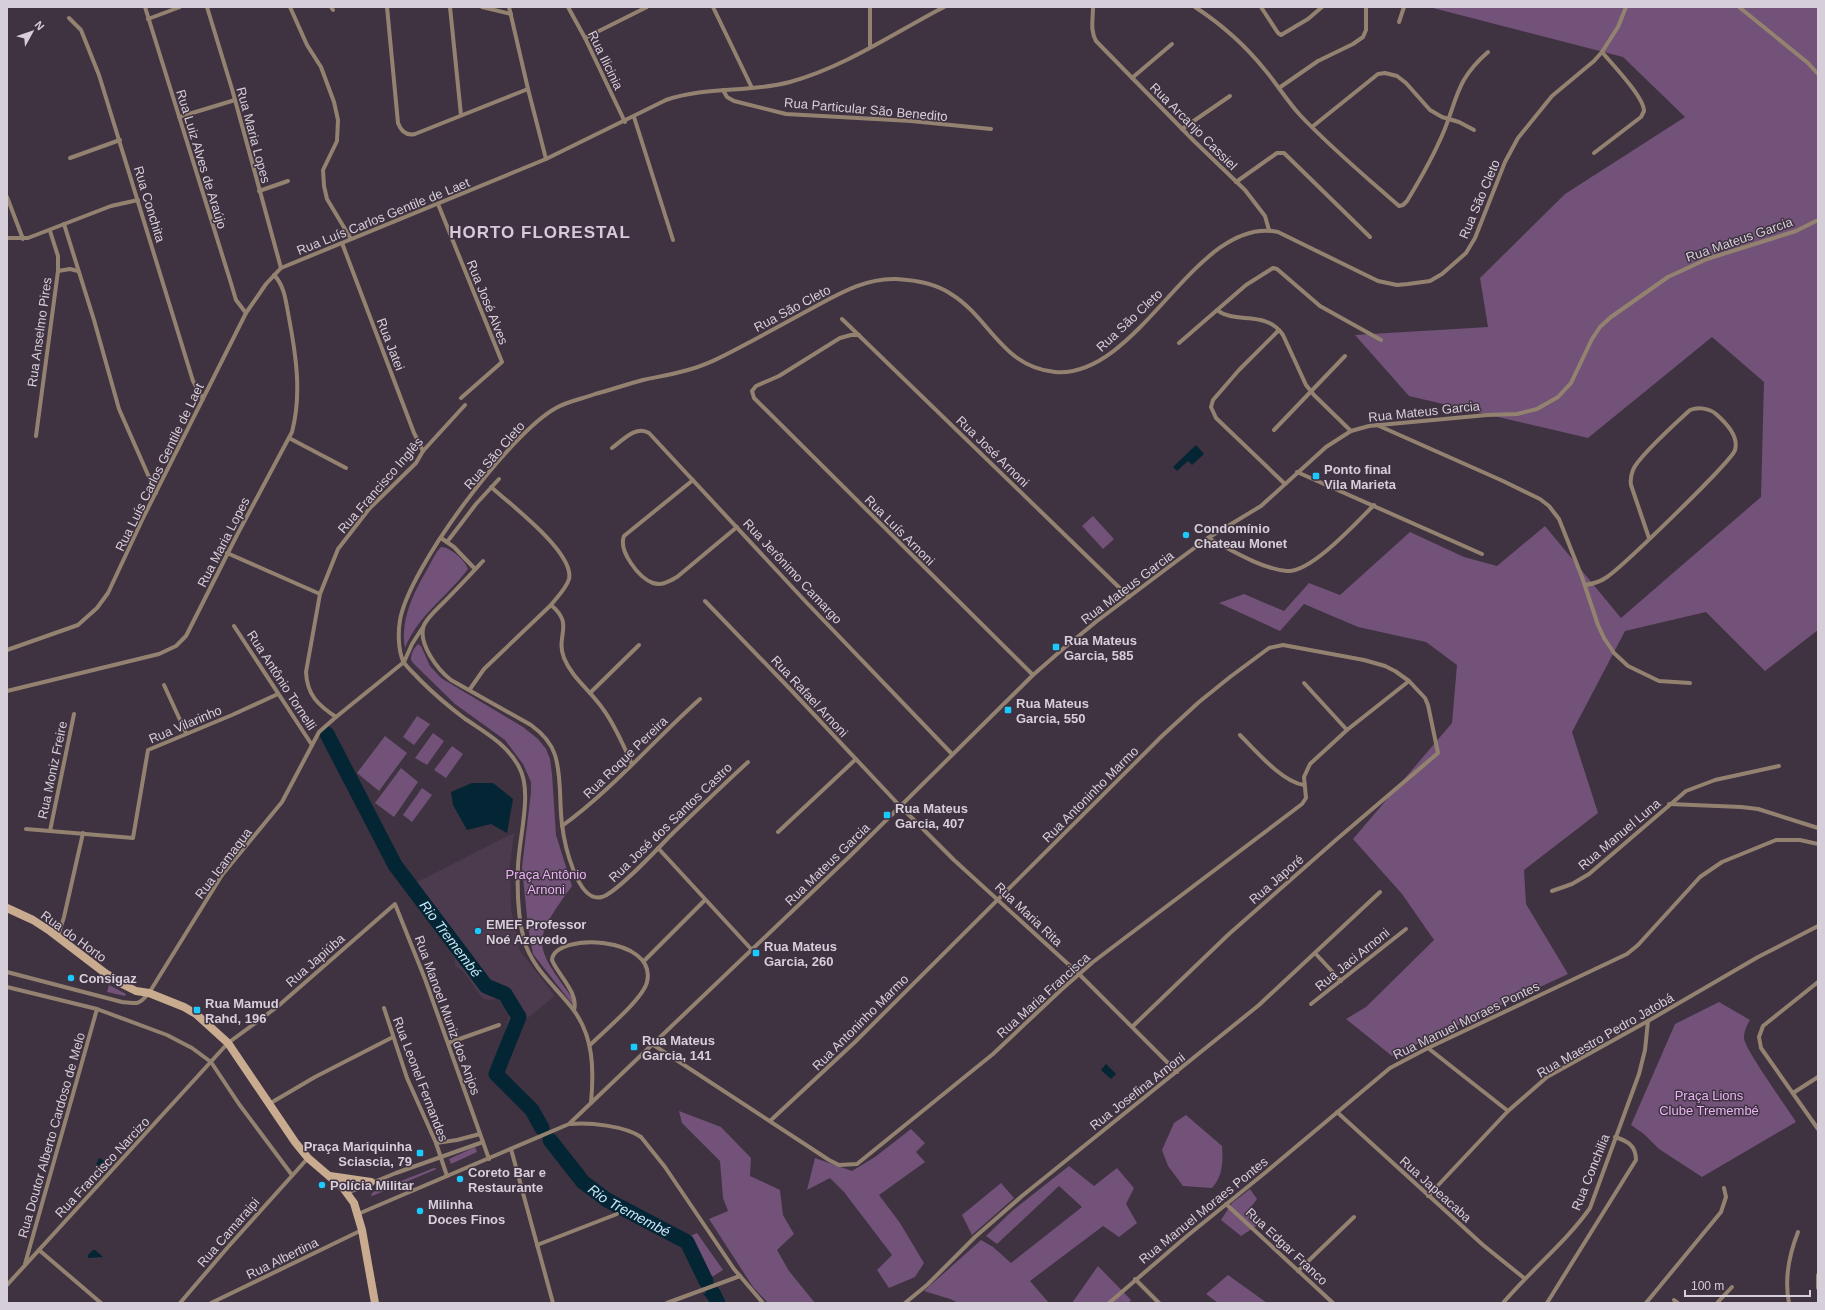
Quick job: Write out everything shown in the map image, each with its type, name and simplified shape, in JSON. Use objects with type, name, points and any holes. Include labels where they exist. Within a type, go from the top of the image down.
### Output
[{"type":"main road","name":"Rua do Horto","points":[[7,908],[33,920],[58,936],[105,973],[136,991],[149,993],[184,1007],[196,1014],[228,1043],[295,1142],[308,1158],[348,1193]]},
{"type":"main road","points":[[328,1176],[371,1182]]},
{"type":"main road","points":[[348,1193],[354,1203],[362,1230],[375,1303]]},
{"type":"street","name":"Rua Luiz Alves de Araújo","points":[[145,7],[236,300],[246,313]]},
{"type":"street","points":[[148,19],[180,7]]},
{"type":"street","name":"Rua Maria Lopes","points":[[207,7],[235,100],[281,268]]},
{"type":"street","points":[[290,7],[307,45],[321,67],[334,102],[338,120],[337,141],[323,170],[324,186],[327,199],[351,239]]},
{"type":"street","points":[[387,7],[398,123],[400,128],[407,134],[411,135],[528,89]]},
{"type":"street","points":[[450,7],[461,115]]},
{"type":"street","points":[[482,7],[511,14]]},
{"type":"street","points":[[509,7],[546,159]]},
{"type":"street","name":"Rua Ilicinia","points":[[568,7],[585,38],[625,122]]},
{"type":"street","points":[[585,38],[647,7]]},
{"type":"street","points":[[713,7],[752,88]]},
{"type":"street","points":[[870,7],[870,47]]},
{"type":"street","name":"Rua Luís Carlos Gentile de Laet","points":[[7,650],[68,630],[88,617],[108,593],[118,576],[156,493],[246,313],[266,284],[281,268],[546,159],[625,122],[666,100],[682,95],[752,88],[789,82],[811,75],[870,47],[944,7]]},
{"type":"street","name":"Rua Arcanjo Cassiel","points":[[1092,7],[1091,24],[1096,41],[1236,182],[1265,216],[1269,230]]},
{"type":"street","points":[[1195,7],[1241,43],[1258,61],[1292,106],[1312,127],[1399,206],[1403,205],[1407,201],[1420,179],[1442,135],[1464,78],[1488,52]]},
{"type":"street","points":[[1261,7],[1280,35],[1308,19],[1322,7]]},
{"type":"street","points":[[1279,88],[1318,61],[1353,44],[1363,37],[1366,30],[1366,7]]},
{"type":"street","points":[[1399,22],[1404,7]]},
{"type":"street","name":"Rua São Cleto","points":[[404,662],[399,634],[402,610],[414,583],[441,538],[494,468],[532,427],[551,411],[569,402],[629,384],[706,365],[824,302],[867,282],[895,279],[937,286],[959,299],[1004,347],[1023,363],[1034,368],[1048,371],[1069,372],[1092,364],[1119,345],[1219,248],[1234,238],[1247,232],[1269,230],[1278,232],[1378,281],[1397,285],[1430,281],[1450,268],[1469,249],[1475,238],[1512,148],[1530,122],[1552,96],[1594,61],[1602,52],[1618,27],[1626,7]]},
{"type":"street","points":[[1739,7],[1818,74]]},
{"type":"street","name":"Rua Conchita","points":[[68,18],[81,30],[99,75],[193,381],[204,399]]},
{"type":"street","points":[[1132,78],[1172,44]]},
{"type":"street","points":[[1594,153],[1641,117],[1644,112],[1641,100],[1602,52]]},
{"type":"street","points":[[1312,127],[1381,73],[1390,73],[1401,78],[1425,106],[1447,120],[1459,122],[1474,130]]},
{"type":"street","name":"Rua Particular São Benedito","points":[[723,90],[727,97],[734,101],[786,114],[912,121],[991,129]]},
{"type":"street","points":[[1182,129],[1230,96]]},
{"type":"street","points":[[179,117],[235,100]]},
{"type":"street","points":[[634,117],[673,240]]},
{"type":"street","points":[[70,158],[120,140]]},
{"type":"street","points":[[1236,182],[1277,153],[1284,153],[1370,237]]},
{"type":"street","points":[[259,191],[288,181]]},
{"type":"street","points":[[7,198],[23,239]]},
{"type":"street","points":[[7,238],[23,239],[50,231],[111,206],[138,200]]},
{"type":"street","name":"Rua José Alves","points":[[438,204],[502,362],[461,398]]},
{"type":"street","name":"Rua Mateus Garcia","points":[[358,1214],[569,1124],[752,950],[1033,675],[1097,621],[1208,538],[1261,506],[1326,447],[1351,431],[1376,425],[1487,415],[1517,414],[1537,409],[1558,397],[1571,383],[1592,339],[1600,327],[1611,317],[1668,277],[1707,259],[1796,231],[1818,220]]},
{"type":"street","points":[[64,224],[119,409],[156,493]]},
{"type":"street","name":"Rua Anselmo Pires","points":[[36,436],[58,271],[58,256],[50,231]]},
{"type":"street","name":"Rua Jatei","points":[[342,243],[414,433],[423,451]]},
{"type":"street","points":[[1179,343],[1246,285],[1268,269],[1275,268],[1320,306],[1381,340]]},
{"type":"street","points":[[58,271],[70,269],[78,271]]},
{"type":"street","name":"Rua Maria Lopes","points":[[7,691],[168,651],[179,644],[186,636],[227,553],[289,438],[296,415],[297,371],[293,339],[283,288],[274,275]]},
{"type":"street","points":[[1217,310],[1228,315],[1261,320],[1280,330],[1284,335],[1304,382],[1311,392],[1351,431]]},
{"type":"street","name":"Rua José Arnoni","points":[[842,319],[1130,597]]},
{"type":"street","points":[[1280,330],[1239,370],[1213,400],[1210,407],[1216,418],[1285,484]]},
{"type":"street","name":"Rua Luís Arnoni","points":[[858,335],[840,338],[779,376],[756,386],[752,391],[754,398],[1033,675]]},
{"type":"street","points":[[1274,430],[1345,356]]},
{"type":"street","name":"Rua Francisco Inglês","points":[[336,717],[316,703],[307,682],[310,652],[320,594],[334,556],[348,534],[380,496],[416,463],[423,451],[465,405]]},
{"type":"street","points":[[1585,586],[1606,578],[1649,538],[1732,456],[1735,449],[1734,435],[1715,413],[1697,408],[1690,410],[1642,458],[1633,470],[1630,478],[1631,485],[1649,538]]},
{"type":"street","points":[[1376,425],[1503,481],[1544,502],[1559,519],[1585,586],[1598,625],[1604,638],[1614,653],[1628,666],[1659,681],[1690,684]]},
{"type":"street","name":"Rua Jerônimo Camargo","points":[[612,448],[635,431],[644,430],[952,754]]},
{"type":"street","points":[[289,438],[346,468]]},
{"type":"street","points":[[1297,472],[1482,554]]},
{"type":"street","name":"Rua São Cleto","points":[[447,542],[499,478]]},
{"type":"street","points":[[693,480],[624,536],[622,542],[623,549],[637,570],[654,584],[669,582],[737,527]]},
{"type":"street","points":[[470,689],[484,669],[551,605],[566,585],[569,578],[569,570],[566,561],[548,538],[491,487]]},
{"type":"street","points":[[1208,538],[1267,566],[1293,570],[1302,568],[1314,561],[1374,505]]},
{"type":"street","points":[[441,538],[475,569]]},
{"type":"street","points":[[227,553],[320,594]]},
{"type":"street","points":[[483,561],[437,609],[412,644],[404,662],[428,688],[455,711],[501,744],[510,753],[523,774],[525,798],[518,866],[519,898],[524,939],[529,953],[542,973],[574,1010],[584,1029],[590,1045],[592,1062],[591,1103]]},
{"type":"street","name":"Rua Rafael Arnoni","points":[[705,601],[900,806]]},
{"type":"street","points":[[551,605],[561,614],[563,619],[563,656],[574,676],[590,693],[609,718],[632,764]]},
{"type":"street","name":"Rua Antônio Tornelli","points":[[234,626],[312,745]]},
{"type":"street","name":"Rua José dos Santos Castro","points":[[424,626],[424,641],[435,665],[451,680],[470,689],[531,725],[542,733],[550,743],[555,755],[557,766],[562,826],[575,874],[583,890],[588,895],[601,898],[609,894],[748,762]]},
{"type":"street","points":[[590,693],[639,645]]},
{"type":"street","name":"Rua Antoninho Marmo","points":[[770,1121],[856,1042],[1162,736],[1199,702],[1230,677],[1273,646],[1283,645],[1364,660],[1385,666],[1410,681],[1420,692],[1428,705],[1438,753]]},
{"type":"street","name":"Rua Icamaqua","points":[[149,993],[222,875],[282,802],[319,732],[404,662]]},
{"type":"street","name":"Rua Maria Francisca","points":[[652,1044],[829,1160],[839,1165],[857,1164],[988,1059],[1079,974],[1302,804],[1306,798],[1304,777],[1310,764],[1347,730],[1410,681]]},
{"type":"street","points":[[1304,683],[1347,730]]},
{"type":"street","points":[[164,685],[186,733]]},
{"type":"street","name":"Rua Vilarinho","points":[[83,833],[132,838],[146,752],[186,733],[232,715],[278,694]]},
{"type":"street","name":"Rua Roque Pereira","points":[[562,826],[581,813],[700,699]]},
{"type":"street","name":"Rua Moniz Freire","points":[[50,831],[74,714]]},
{"type":"street","points":[[1240,734],[1287,778],[1298,784],[1304,784]]},
{"type":"street","name":"Rua Japoré","points":[[1133,1026],[1229,934],[1438,753]]},
{"type":"street","points":[[778,832],[856,760]]},
{"type":"street","points":[[1670,804],[1695,786],[1736,774],[1779,766]]},
{"type":"street","name":"Rua Manuel Luna","points":[[1552,891],[1572,884],[1588,874],[1670,804],[1758,810],[1818,828]]},
{"type":"street","name":"Rua Maria Rita","points":[[900,806],[1079,974],[1133,1026],[1177,1072]]},
{"type":"street","points":[[26,829],[83,833],[64,917],[58,936]]},
{"type":"street","name":"Rua Manuel Moraes Pontes","points":[[1109,1303],[1135,1279],[1390,1068],[1428,1048],[1627,954],[1638,945],[1700,877],[1722,862],[1776,840],[1800,840],[1818,844]]},
{"type":"street","points":[[658,848],[752,950]]},
{"type":"street","name":"Rua Josefina Arnoni","points":[[906,1303],[1022,1196],[1259,1005],[1380,892]]},
{"type":"street","points":[[644,961],[705,900]]},
{"type":"street","name":"Rua Japiúba","points":[[211,1062],[228,1043],[277,1007],[395,904]]},
{"type":"street","name":"Rua Manoel Muniz dos Anjos","points":[[395,904],[426,979],[490,1159]]},
{"type":"street","name":"Rua Maestro Pedro Jatobá","points":[[1428,1196],[1508,1111],[1547,1077],[1648,1021],[1758,957],[1818,926]]},
{"type":"street","name":"Rua Jaci Arnoni","points":[[1312,1004],[1406,929]]},
{"type":"street","points":[[574,1010],[576,1005],[574,996],[552,960],[552,956],[562,946],[585,943],[617,945],[633,952],[644,961],[648,977],[644,989],[637,999],[590,1045]]},
{"type":"street","points":[[1315,953],[1341,981]]},
{"type":"street","points":[[7,972],[122,1002],[136,1004],[141,1002],[149,993]]},
{"type":"street","points":[[1818,982],[1763,1026],[1760,1032],[1759,1042],[1761,1048],[1818,1129]]},
{"type":"street","points":[[7,987],[97,1009],[133,1021],[167,1035],[192,1048],[211,1062],[239,1104],[292,1175]]},
{"type":"street","name":"Rua Leonel Fernandes","points":[[384,1008],[407,1078],[436,1143],[439,1157],[447,1176]]},
{"type":"street","name":"Rua Doutor Alberto Cardoso de Melo","points":[[25,1266],[97,1009]]},
{"type":"street","name":"Rua Conchilia","points":[[1503,1303],[1524,1278],[1580,1222],[1590,1208],[1639,1074],[1646,1050],[1648,1021]]},
{"type":"street","points":[[448,1044],[499,1025]]},
{"type":"street","points":[[269,1104],[347,1060],[393,1037]]},
{"type":"street","points":[[1428,1048],[1508,1111]]},
{"type":"street","name":"Rua Francisco Narcizo","points":[[7,1286],[211,1062]]},
{"type":"street","points":[[1793,1093],[1818,1077]]},
{"type":"street","name":"Rua Japeacaba","points":[[1337,1112],[1483,1245],[1524,1278]]},
{"type":"street","points":[[569,1124],[584,1123],[608,1126],[636,1134],[641,1137],[665,1167],[740,1276],[763,1303]]},
{"type":"street","points":[[436,1143],[457,1140],[480,1134]]},
{"type":"street","points":[[1547,1303],[1636,1160],[1634,1148],[1628,1142],[1615,1137]]},
{"type":"street","points":[[348,1193],[371,1182],[483,1142]]},
{"type":"street","points":[[511,1149],[553,1303]]},
{"type":"street","name":"Rua Camaraipi","points":[[180,1303],[308,1158]]},
{"type":"street","points":[[1646,1303],[1721,1212],[1726,1197],[1724,1188]]},
{"type":"street","name":"Rua Edgar Franco","points":[[1226,1204],[1333,1303]]},
{"type":"street","points":[[537,1245],[617,1214]]},
{"type":"street","points":[[1298,1271],[1354,1217]]},
{"type":"street","name":"Rua Albertina","points":[[211,1303],[362,1230]]},
{"type":"street","points":[[1789,1303],[1787,1270],[1791,1250],[1798,1232]]},
{"type":"street","points":[[39,1250],[101,1303]]},
{"type":"street","points":[[1818,1275],[1818,1288]]},
{"type":"street","points":[[667,1303],[740,1276]]},
{"type":"street","points":[[1135,1279],[1159,1303]]},
{"type":"street","points":[[1718,1303],[1732,1286]]},
{"type":"street","points":[[1674,1300],[1678,1303]]},
{"type":"shaded area","name":"EMEF Professor Noé Azevedo","points":[[514,833],[510,864],[511,909],[520,951],[555,996],[514,1029],[506,1029],[510,1012],[497,999],[488,1000],[482,998],[463,971],[455,966],[455,960],[443,936],[427,910],[406,886],[414,881],[415,883]]},
{"type":"green space","points":[[1429,7],[1818,7],[1818,630],[1765,671],[1706,612],[1625,631],[1572,732],[1598,813],[1524,870],[1526,904],[1568,974],[1392,1056],[1346,1019],[1366,1007],[1434,940],[1402,894],[1353,839],[1452,723],[1457,665],[1426,642],[1358,627],[1304,604],[1280,631],[1219,603],[1244,594],[1284,611],[1309,583],[1340,595],[1410,532],[1464,557],[1497,566],[1545,526],[1621,618],[1761,497],[1764,382],[1712,337],[1588,438],[1409,396],[1355,335],[1488,327],[1480,278],[1565,194],[1685,117],[1623,57]]},
{"type":"green space","points":[[1093,516],[1114,539],[1103,549],[1082,526]]},
{"type":"green space","points":[[441,547],[449,549],[457,555],[468,569],[425,616],[411,636],[405,648],[404,637],[406,616],[409,606],[435,554]]},
{"type":"green space","name":"Praça Antônio Arnoni","points":[[418,644],[421,646],[430,666],[441,678],[523,727],[538,739],[546,749],[550,759],[552,774],[556,835],[572,886],[549,920],[542,944],[545,955],[551,967],[574,1000],[573,1005],[533,954],[528,927],[522,867],[531,782],[523,764],[505,740],[455,704],[414,664],[411,660],[411,656]]},
{"type":"green space","points":[[417,716],[430,724],[414,745],[403,737]]},
{"type":"green space","points":[[433,733],[444,741],[427,765],[415,758]]},
{"type":"green space","points":[[385,736],[407,753],[379,791],[357,773]]},
{"type":"green space","points":[[452,746],[463,754],[446,778],[434,770]]},
{"type":"green space","points":[[401,768],[418,782],[394,817],[375,803]]},
{"type":"green space","points":[[422,788],[432,795],[412,822],[403,815]]},
{"type":"green space","points":[[109,985],[126,994],[125,996],[107,992]]},
{"type":"green space","name":"Praça Lions Clube Tremembé","points":[[1719,1002],[1750,1020],[1744,1038],[1746,1044],[1758,1066],[1796,1122],[1702,1177],[1659,1149],[1644,1134],[1631,1125],[1675,1024]]},
{"type":"green space","points":[[679,1111],[721,1127],[751,1158],[750,1176],[780,1190],[783,1215],[794,1234],[777,1250],[789,1271],[815,1303],[768,1303],[753,1287],[709,1219],[728,1211],[723,1198],[720,1161],[682,1123]]},
{"type":"green space","points":[[1186,1115],[1222,1146],[1222,1163],[1220,1173],[1212,1188],[1183,1186],[1168,1166],[1162,1150],[1174,1123]]},
{"type":"green space","points":[[911,1129],[925,1143],[916,1152],[925,1162],[879,1195],[900,1223],[924,1263],[915,1277],[889,1288],[877,1270],[892,1255],[844,1192],[830,1178],[807,1190],[815,1158],[852,1171],[875,1157]]},
{"type":"green space","points":[[475,1147],[477,1152],[451,1164],[449,1159]]},
{"type":"green space","points":[[1069,1166],[1094,1186],[1117,1168],[1134,1188],[1126,1204],[1137,1223],[1119,1237],[1103,1226],[1030,1281],[1049,1303],[959,1303],[924,1291],[981,1240],[993,1247],[1011,1263],[1082,1207],[1059,1186],[997,1244],[986,1236],[1012,1211]]},
{"type":"green space","points":[[434,1168],[437,1169],[372,1196],[371,1195],[373,1192]]},
{"type":"green space","points":[[1001,1183],[1014,1198],[972,1235],[962,1215]]},
{"type":"green space","points":[[1250,1189],[1257,1199],[1248,1211],[1258,1225],[1241,1236],[1221,1220],[1232,1203]]},
{"type":"green space","points":[[697,1233],[723,1270],[710,1278],[686,1238]]},
{"type":"green space","points":[[1098,1266],[1131,1300],[1129,1303],[1072,1303]]},
{"type":"green space","points":[[1228,1275],[1267,1303],[1218,1303],[1206,1294]]},
{"type":"water","points":[[1196,445],[1204,454],[1192,465],[1188,461],[1177,471],[1173,467]]},
{"type":"water","points":[[472,783],[493,783],[513,799],[507,833],[491,824],[467,830],[453,805],[451,792]]},
{"type":"water","points":[[1106,1064],[1116,1074],[1111,1079],[1101,1070]]},
{"type":"water","points":[[99,1158],[105,1161],[100,1170],[95,1167]]},
{"type":"water","points":[[93,1250],[103,1257],[88,1258],[88,1255]]},
{"type":"water","points":[[711,1292],[720,1303],[712,1303],[703,1294]]},
{"type":"waterway","name":"Rio Tremembé","points":[[327,734],[395,865],[486,986],[505,994],[519,1017],[496,1074],[532,1110],[542,1128]]},
{"type":"waterway","name":"Rio Tremembé","points":[[550,1140],[583,1182],[607,1200],[687,1242],[706,1281]]},
{"type":"waterway","name":"Rio Tremembé","points":[[713,1293],[718,1303]]},
{"type":"place","name":"Ponto final Vila Marieta","points":[[1316,476]]},
{"type":"place","name":"Condomínio Chateau Monet","points":[[1186,535]]},
{"type":"place","name":"Rua Mateus Garcia, 585","points":[[1056,647]]},
{"type":"place","name":"Rua Mateus Garcia, 550","points":[[1008,710]]},
{"type":"place","name":"Rua Mateus Garcia, 407","points":[[887,815]]},
{"type":"place","name":"EMEF Professor Noé Azevedo","points":[[478,931]]},
{"type":"place","name":"Rua Mateus Garcia, 260","points":[[756,953]]},
{"type":"place","name":"Consigaz","points":[[71,978]]},
{"type":"place","name":"Rua Mamud Rahd, 196","points":[[197,1010]]},
{"type":"place","name":"Rua Mateus Garcia, 141","points":[[634,1047]]},
{"type":"place","name":"Praça Mariquinha Sciascia, 79","points":[[420,1153]]},
{"type":"place","name":"Coreto Bar e Restaurante","points":[[460,1179]]},
{"type":"place","name":"Polícia Militar","points":[[322,1185]]},
{"type":"place","name":"Milinha Doces Finos","points":[[420,1211]]},
{"type":"district","name":"HORTO FLORESTAL","points":[[540,232]]}]
